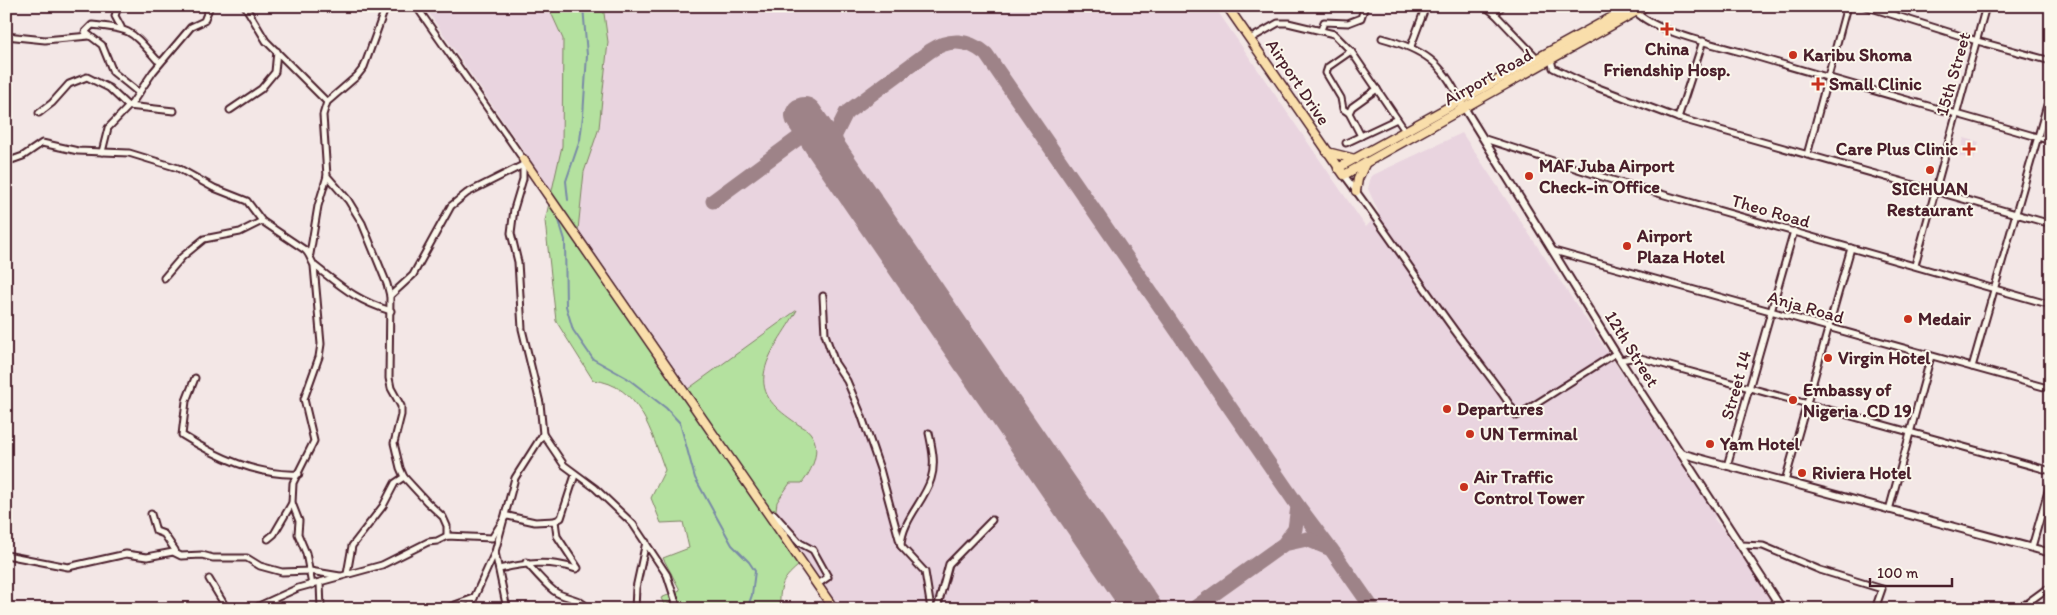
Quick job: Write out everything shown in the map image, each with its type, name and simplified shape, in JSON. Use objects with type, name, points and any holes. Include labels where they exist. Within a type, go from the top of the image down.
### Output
[{"type":"main road","name":"Airport Drive","points":[[1227,6],[1344,175]]},
{"type":"main road","name":"Airport Road","points":[[1344,175],[1537,58],[1615,16],[1646,6]]},
{"type":"main road","name":"Airport Road","points":[[1338,168],[1551,59],[1634,9]]},
{"type":"main road","points":[[1328,152],[1355,159]]},
{"type":"main road","points":[[523,162],[828,605],[834,609]]},
{"type":"main road","points":[[1356,191],[1358,179],[1366,162]]},
{"type":"street","points":[[118,6],[115,16],[121,27]]},
{"type":"street","points":[[102,152],[108,128],[139,93],[161,62],[191,28],[204,21],[210,6]]},
{"type":"street","points":[[245,6],[254,24],[276,51],[328,102]]},
{"type":"street","points":[[312,585],[304,545],[298,534],[299,522],[292,503],[293,483],[314,441],[304,400],[319,357],[321,344],[314,266],[310,254],[318,206],[327,176],[323,115],[328,102],[357,76],[364,67],[386,6]]},
{"type":"street","points":[[416,6],[523,162],[522,186],[514,209],[511,233],[518,262],[522,330],[540,403],[543,434],[564,466],[609,501],[633,524],[646,542],[667,575],[677,606],[667,609]]},
{"type":"street","points":[[1321,30],[1324,22],[1348,23],[1361,18],[1365,6]]},
{"type":"street","points":[[1411,46],[1426,6]]},
{"type":"street","points":[[1485,6],[1537,58]]},
{"type":"street","points":[[1495,14],[1502,6]]},
{"type":"street","points":[[1609,6],[1615,16]]},
{"type":"street","points":[[1807,155],[1829,79],[1847,6]]},
{"type":"street","points":[[1865,6],[1977,41],[2051,61]]},
{"type":"street","name":"15th Street","points":[[1915,265],[1986,6]]},
{"type":"street","points":[[1634,9],[1651,24],[1703,41],[1829,79],[2051,141]]},
{"type":"street","points":[[1250,39],[1278,23],[1288,23],[1334,34],[1351,51],[1406,132]]},
{"type":"street","points":[[139,93],[113,72],[102,45],[85,32],[92,24],[121,27],[133,34],[161,62]]},
{"type":"street","points":[[6,36],[45,40],[89,36]]},
{"type":"street","points":[[1382,38],[1411,46],[1426,55],[1440,70],[1462,105]]},
{"type":"street","points":[[1678,118],[1703,41]]},
{"type":"street","points":[[230,110],[261,89],[275,72],[276,51]]},
{"type":"street","points":[[1351,51],[1326,70],[1342,98],[1343,109],[1349,113],[1361,136]]},
{"type":"street","points":[[1551,59],[1553,68],[1580,81],[1678,118],[2051,224]]},
{"type":"street","points":[[39,113],[52,103],[69,84],[87,77],[109,88],[128,106],[174,111]]},
{"type":"street","points":[[1349,113],[1352,107],[1377,89]]},
{"type":"street","points":[[1972,367],[2051,91]]},
{"type":"street","name":"12th Street","points":[[1462,105],[1485,139],[1620,360],[1782,609]]},
{"type":"street","points":[[1346,143],[1397,119]]},
{"type":"street","name":"Theo Road","points":[[1485,139],[1612,180],[1915,265],[2051,306]]},
{"type":"street","points":[[6,162],[24,156],[42,143],[62,149],[129,153],[178,168],[214,188],[247,201],[262,221],[288,237],[310,254]]},
{"type":"street","points":[[390,296],[412,275],[451,206],[466,193],[523,162]]},
{"type":"street","points":[[1344,175],[1386,229],[1397,250],[1501,391],[1517,416],[1616,353]]},
{"type":"street","points":[[327,176],[348,200],[362,223],[390,296],[388,378],[401,406],[402,416],[394,443],[404,477],[436,512],[443,517],[447,526],[447,536]]},
{"type":"street","points":[[164,278],[182,257],[204,239],[240,232],[262,221]]},
{"type":"street","name":"Street 14","points":[[1727,466],[1794,231]]},
{"type":"street","points":[[1785,481],[1851,248]]},
{"type":"street","name":"Anja Road","points":[[1554,251],[2051,389]]},
{"type":"street","points":[[314,266],[356,298],[391,311]]},
{"type":"street","points":[[823,296],[824,334],[835,363],[847,381],[861,414],[880,469],[901,546],[925,572],[931,609]]},
{"type":"street","points":[[1620,360],[1637,356],[2051,471]]},
{"type":"street","points":[[1889,510],[1932,356]]},
{"type":"street","points":[[195,378],[186,401],[182,435],[198,445],[257,471],[281,475],[299,474]]},
{"type":"street","points":[[901,546],[906,526],[929,485],[933,474],[934,454],[929,433]]},
{"type":"street","points":[[469,609],[495,552],[515,478],[543,434]]},
{"type":"street","points":[[1680,453],[2051,553]]},
{"type":"street","points":[[505,517],[535,522],[555,521],[561,518],[575,475]]},
{"type":"street","points":[[347,574],[352,546],[383,506],[395,482],[404,477]]},
{"type":"street","points":[[2032,547],[2051,481]]},
{"type":"street","points":[[268,539],[274,534],[292,503]]},
{"type":"street","points":[[151,514],[156,530],[164,534],[174,550]]},
{"type":"street","points":[[774,514],[800,543],[813,550],[822,563],[828,577],[820,582]]},
{"type":"street","points":[[252,609],[256,605],[312,585],[382,565],[428,542],[437,541],[447,536],[492,538],[505,517]]},
{"type":"street","points":[[936,609],[949,564],[992,520]]},
{"type":"street","points":[[499,569],[526,562],[565,565],[577,568],[557,536],[555,521]]},
{"type":"street","points":[[635,609],[636,588],[646,542]]},
{"type":"street","points":[[1742,545],[1763,546],[1820,570],[1882,589],[1875,609]]},
{"type":"street","points":[[6,555],[68,567],[126,554],[147,557],[173,552],[181,556],[202,555],[213,558],[247,558],[260,566],[282,572],[310,571],[340,576]]},
{"type":"street","points":[[495,552],[507,609]]},
{"type":"street","points":[[526,562],[553,590],[560,595],[581,600],[588,609]]},
{"type":"street","points":[[209,579],[227,609]]},
{"type":"street","points":[[320,583],[321,609]]},
{"type":"street","points":[[2019,609],[2045,590],[2051,589]]},
{"type":"street","points":[[444,609],[474,598]]},
{"type":"shaded area","points":[[424,6],[1214,6],[1366,227],[1379,213],[1368,189],[1371,176],[1462,133],[1716,515],[1714,519],[1725,532],[1777,609],[839,609]]},
{"type":"shaded area","name":"Care Plus Clinic","points":[[1964,138],[1979,142],[1974,160],[1959,156]]},
{"type":"green space","points":[[548,6],[603,6],[608,42],[599,128],[584,172],[578,230],[688,389],[797,310],[773,350],[764,375],[764,384],[769,398],[779,410],[809,431],[816,446],[814,460],[806,478],[802,483],[790,483],[777,502],[775,517],[805,560],[784,581],[780,609],[666,609],[661,598],[680,590],[663,558],[689,548],[683,522],[661,523],[651,498],[665,470],[648,426],[633,401],[622,391],[609,384],[593,380],[556,321],[545,221],[562,146],[563,39]]},
{"type":"waterway","points":[[568,200],[566,181],[580,140],[583,116],[587,55],[583,6]]},
{"type":"waterway","points":[[557,214],[565,240],[566,306],[573,330],[593,359],[627,378],[666,408],[680,423],[695,478],[732,545],[755,571],[752,595],[747,609]]},
{"type":"taxiway","points":[[834,158],[835,135],[846,113],[930,51],[944,44],[958,42],[972,45],[986,54],[1298,506],[1295,529],[1284,544],[1193,609]]},
{"type":"taxiway","points":[[713,201],[812,128]]},
{"type":"taxiway","points":[[1298,506],[1328,546]]},
{"type":"taxiway","points":[[1284,544],[1307,539],[1331,549],[1373,609]]},
{"type":"taxiway","points":[[1139,603],[1154,609]]},
{"type":"runway","points":[[804,116],[1143,609]]},
{"type":"place","name":"China Friendship Hosp.","points":[[1667,29]]},
{"type":"place","name":"Karibu Shoma","points":[[1793,55]]},
{"type":"place","name":"Small Clinic","points":[[1818,84]]},
{"type":"place","name":"Care Plus Clinic","points":[[1969,149]]},
{"type":"place","name":"SICHUAN Restaurant","points":[[1930,170]]},
{"type":"place","name":"MAF Juba Airport Check-in Office","points":[[1529,176]]},
{"type":"place","name":"Airport Plaza Hotel","points":[[1627,246]]},
{"type":"place","name":"Medair","points":[[1908,319]]},
{"type":"place","name":"Virgin Hotel","points":[[1828,358]]},
{"type":"place","name":"Embassy of Nigeria .CD 19","points":[[1793,400]]},
{"type":"place","name":"Departures","points":[[1447,409]]},
{"type":"place","name":"UN Terminal","points":[[1470,434]]},
{"type":"place","name":"Yam Hotel","points":[[1710,444]]},
{"type":"place","name":"Riviera Hotel","points":[[1802,473]]},
{"type":"place","name":"Air Traffic Control Tower","points":[[1464,487]]}]
